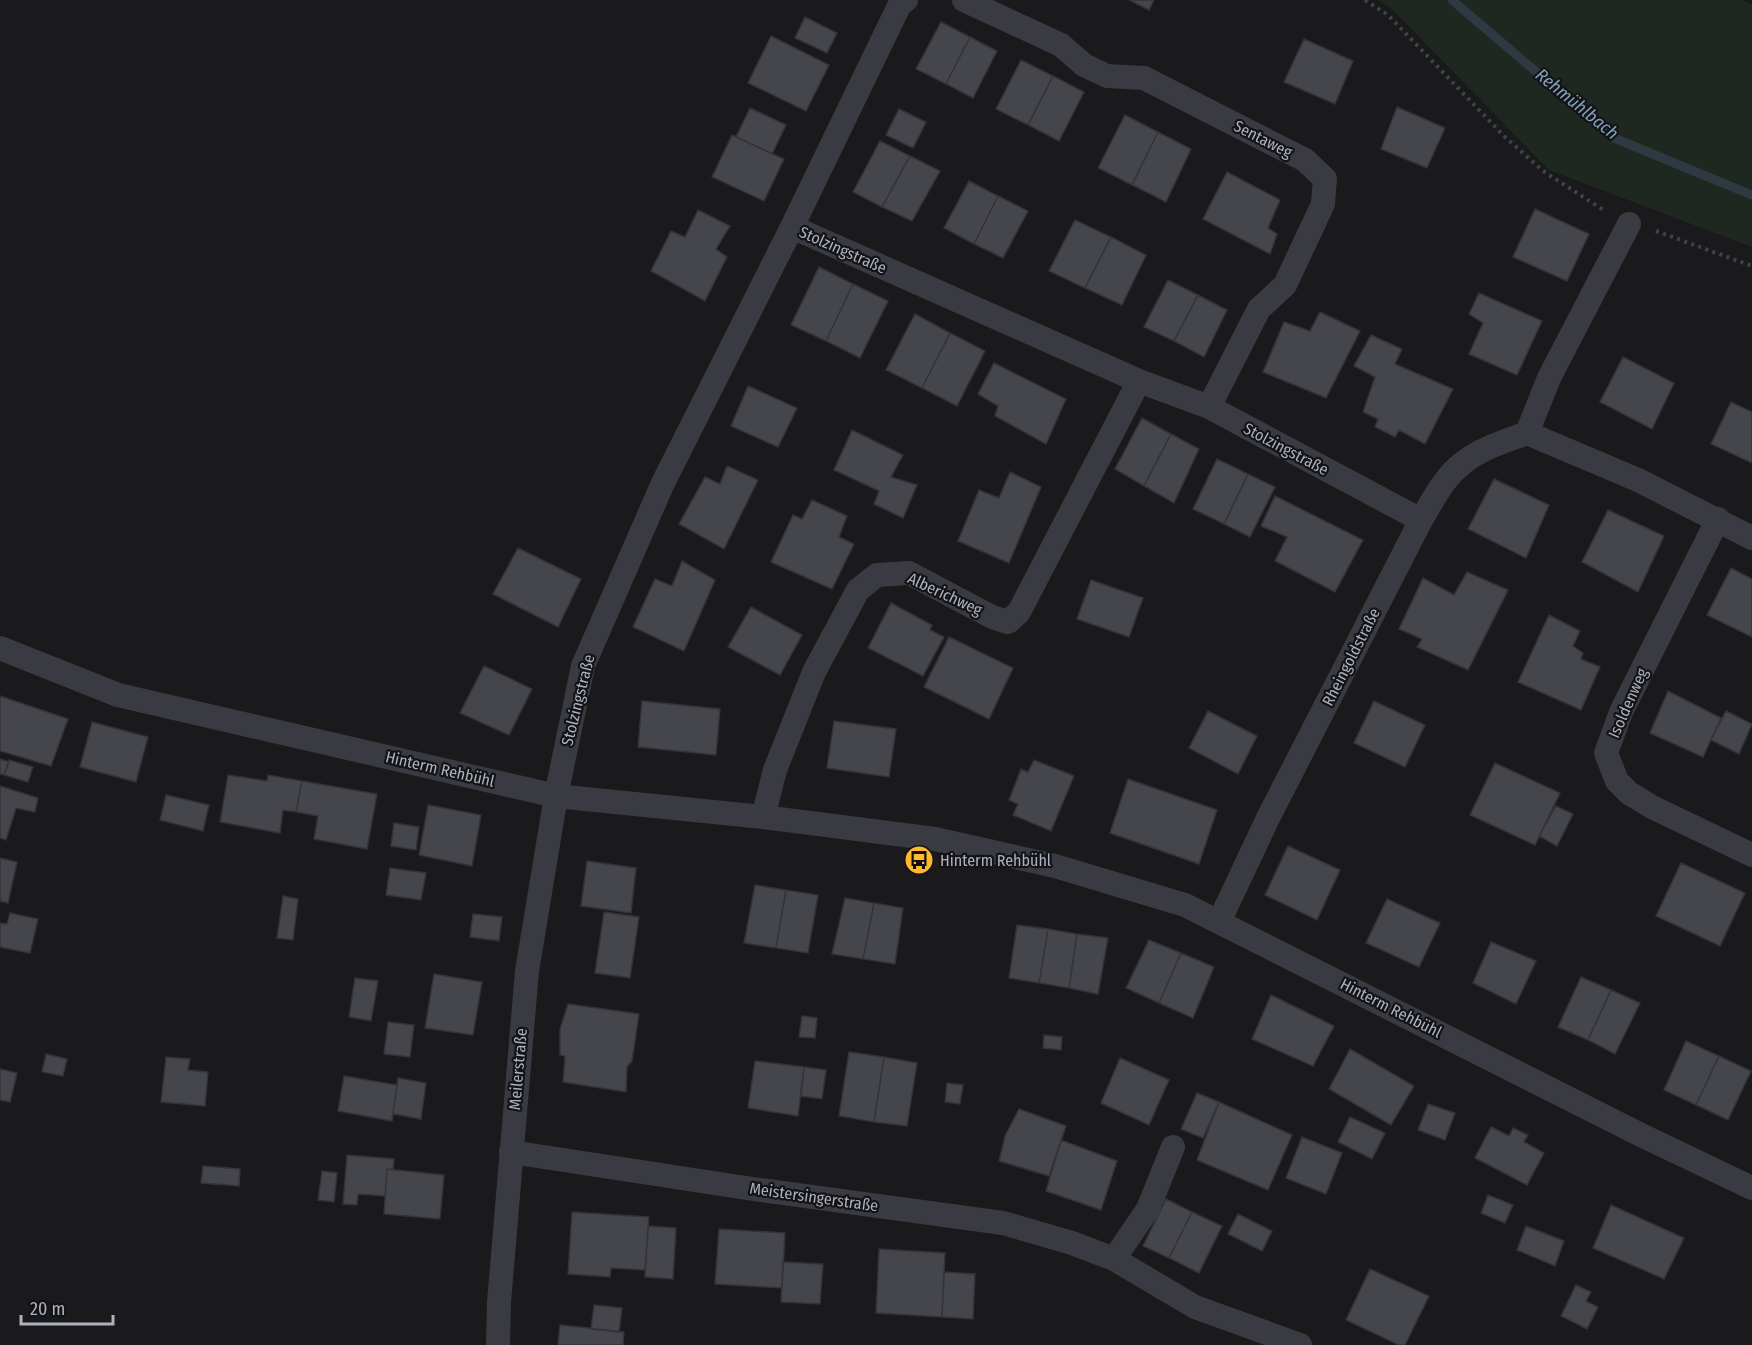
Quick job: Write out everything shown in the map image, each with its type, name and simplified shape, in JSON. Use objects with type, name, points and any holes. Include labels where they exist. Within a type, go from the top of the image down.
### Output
[{"type":"street","points":[[792,227],[900,4],[906,0]]},
{"type":"street","name":"Sentaweg","points":[[964,0],[1061,45],[1084,65],[1107,76],[1144,78],[1305,160],[1326,179],[1323,204],[1285,285],[1259,309],[1209,407]]},
{"type":"street","points":[[1629,224],[1549,378],[1527,433],[1638,480],[1752,538]]},
{"type":"street","name":"Stolzingstraße","points":[[555,796],[583,666],[663,483],[792,227],[1139,381],[1209,407],[1421,520]]},
{"type":"street","name":"Alberichweg","points":[[763,817],[775,770],[814,672],[858,590],[877,575],[909,573],[992,617],[1008,622],[1019,612],[1139,381]]},
{"type":"street","name":"Rheingoldstraße","points":[[1219,922],[1268,818],[1440,487],[1463,463],[1491,447],[1527,433]]},
{"type":"street","name":"Isoldenweg","points":[[1718,519],[1620,712],[1606,753],[1617,781],[1629,793],[1652,807],[1752,855]]},
{"type":"street","name":"Hinterm Rehbühl","points":[[0,648],[118,695],[555,796],[763,817],[935,839],[1055,866],[1185,905],[1643,1136],[1752,1188]]},
{"type":"street","name":"Meilerstraße","points":[[498,1345],[499,1302],[526,971],[555,796]]},
{"type":"street","points":[[1114,1259],[1148,1209],[1173,1148]]},
{"type":"street","name":"Meistersingerstraße","points":[[511,1152],[1003,1224],[1072,1243],[1114,1259],[1195,1307],[1300,1345]]},
{"type":"path","points":[[1365,0],[1388,15],[1504,136],[1543,171],[1622,222],[1654,230],[1752,267]]},
{"type":"shaded area","points":[[1378,0],[1742,0],[1752,5],[1752,247],[1549,170],[1391,8]]},
{"type":"building","points":[[1129,0],[1154,0],[1149,10]]},
{"type":"building","points":[[805,17],[837,33],[827,53],[795,38]]},
{"type":"building","points":[[941,22],[970,37],[946,84],[916,69]]},
{"type":"building","points":[[771,36],[829,65],[806,111],[748,83]]},
{"type":"building","points":[[970,37],[997,51],[973,98],[946,84]]},
{"type":"building","points":[[1304,39],[1353,61],[1335,104],[1284,82]]},
{"type":"building","points":[[1021,60],[1053,76],[1028,125],[996,109]]},
{"type":"building","points":[[1053,76],[1084,92],[1059,141],[1028,125]]},
{"type":"building","points":[[1397,107],[1445,128],[1427,168],[1381,149]]},
{"type":"building","points":[[750,108],[786,125],[772,154],[736,137]]},
{"type":"building","points":[[899,109],[926,122],[913,148],[886,135]]},
{"type":"building","points":[[1125,115],[1158,132],[1132,185],[1098,168]]},
{"type":"building","points":[[1158,132],[1191,149],[1166,202],[1132,185]]},
{"type":"building","points":[[732,135],[784,159],[764,201],[712,177]]},
{"type":"building","points":[[880,141],[910,156],[882,207],[853,192]]},
{"type":"building","points":[[910,156],[940,171],[912,221],[882,207]]},
{"type":"building","points":[[1227,172],[1280,200],[1268,228],[1277,234],[1270,254],[1203,219]]},
{"type":"building","points":[[969,181],[998,196],[974,244],[944,228]]},
{"type":"building","points":[[998,196],[1028,211],[1003,258],[974,244]]},
{"type":"building","points":[[1535,209],[1589,234],[1567,281],[1513,257]]},
{"type":"building","points":[[698,210],[730,226],[716,249],[727,257],[705,301],[651,271],[671,231],[685,237]]},
{"type":"building","points":[[1075,220],[1111,237],[1085,288],[1049,271]]},
{"type":"building","points":[[1111,237],[1146,255],[1122,305],[1085,288]]},
{"type":"building","points":[[819,267],[853,284],[826,341],[791,325]]},
{"type":"building","points":[[1168,280],[1198,295],[1174,341],[1144,327]]},
{"type":"building","points":[[853,284],[888,301],[860,358],[826,341]]},
{"type":"building","points":[[1479,293],[1542,321],[1517,375],[1469,354],[1483,323],[1469,314]]},
{"type":"building","points":[[1198,295],[1227,310],[1204,357],[1174,341]]},
{"type":"building","points":[[1320,312],[1360,331],[1326,398],[1263,372],[1284,322],[1310,331]]},
{"type":"building","points":[[915,314],[950,333],[922,388],[886,370]]},
{"type":"building","points":[[950,333],[985,351],[957,406],[922,388]]},
{"type":"building","points":[[1371,335],[1402,349],[1395,364],[1453,389],[1425,444],[1399,430],[1395,437],[1375,427],[1378,419],[1363,412],[1375,377],[1354,366]]},
{"type":"building","points":[[1623,357],[1674,383],[1652,429],[1600,402]]},
{"type":"building","points":[[994,363],[1066,399],[1046,444],[995,416],[998,406],[978,394]]},
{"type":"building","points":[[748,386],[797,408],[778,447],[731,426]]},
{"type":"building","points":[[1731,402],[1752,412],[1752,463],[1711,444]]},
{"type":"building","points":[[1142,418],[1171,434],[1144,486],[1115,469]]},
{"type":"building","points":[[852,430],[903,455],[891,477],[917,485],[903,518],[874,504],[879,491],[834,470]]},
{"type":"building","points":[[1171,434],[1199,449],[1174,503],[1144,486]]},
{"type":"building","points":[[1217,459],[1248,474],[1224,524],[1193,509]]},
{"type":"building","points":[[727,466],[758,480],[724,549],[679,524],[705,477],[720,484]]},
{"type":"building","points":[[1010,472],[1041,487],[1009,563],[958,541],[979,490],[999,498]]},
{"type":"building","points":[[1248,474],[1275,487],[1250,537],[1224,524]]},
{"type":"building","points":[[1494,479],[1549,505],[1526,558],[1468,529]]},
{"type":"building","points":[[1275,496],[1363,540],[1335,592],[1275,561],[1287,537],[1261,526]]},
{"type":"building","points":[[812,500],[847,516],[839,537],[854,544],[832,589],[771,562],[793,515],[802,519]]},
{"type":"building","points":[[1608,510],[1664,536],[1638,592],[1582,562]]},
{"type":"building","points":[[518,548],[581,579],[558,627],[493,594]]},
{"type":"building","points":[[682,561],[715,580],[684,651],[633,627],[655,579],[672,586]]},
{"type":"building","points":[[1731,568],[1752,579],[1752,637],[1707,615]]},
{"type":"building","points":[[1467,572],[1508,590],[1468,670],[1417,647],[1422,639],[1399,629],[1423,578],[1454,595]]},
{"type":"building","points":[[1091,580],[1143,598],[1129,637],[1077,619]]},
{"type":"building","points":[[891,603],[932,625],[930,630],[944,637],[923,676],[868,648]]},
{"type":"building","points":[[751,607],[802,635],[780,675],[728,647]]},
{"type":"building","points":[[1549,615],[1580,631],[1573,646],[1583,653],[1581,659],[1600,667],[1581,710],[1518,682]]},
{"type":"building","points":[[949,637],[1013,668],[989,719],[924,687]]},
{"type":"building","points":[[484,666],[532,689],[509,735],[460,713]]},
{"type":"building","points":[[1668,691],[1721,718],[1703,757],[1650,733]]},
{"type":"building","points":[[0,696],[68,719],[51,766],[0,751]]},
{"type":"building","points":[[642,701],[720,709],[716,755],[638,747]]},
{"type":"building","points":[[1374,701],[1425,725],[1405,767],[1354,743]]},
{"type":"building","points":[[1208,711],[1257,736],[1238,774],[1189,748]]},
{"type":"building","points":[[1726,711],[1752,724],[1739,754],[1711,740]]},
{"type":"building","points":[[834,721],[896,729],[889,777],[827,768]]},
{"type":"building","points":[[92,722],[148,737],[136,782],[80,767]]},
{"type":"building","points":[[0,759],[9,762],[4,775],[0,774]]},
{"type":"building","points":[[9,760],[33,767],[28,782],[4,775]]},
{"type":"building","points":[[1034,760],[1074,776],[1051,831],[1013,815],[1018,804],[1009,800],[1021,769],[1028,772]]},
{"type":"building","points":[[1495,763],[1560,793],[1535,845],[1470,815]]},
{"type":"building","points":[[228,775],[267,781],[268,775],[302,781],[296,812],[283,810],[280,833],[220,822]]},
{"type":"building","points":[[1128,779],[1217,810],[1199,864],[1110,833]]},
{"type":"building","points":[[302,781],[377,794],[367,849],[314,839],[318,816],[296,812]]},
{"type":"building","points":[[0,786],[38,798],[35,812],[16,808],[6,840],[0,838]]},
{"type":"building","points":[[166,795],[209,805],[203,831],[160,820]]},
{"type":"building","points":[[428,805],[481,815],[472,866],[419,855]]},
{"type":"building","points":[[1556,806],[1573,814],[1557,846],[1539,836]]},
{"type":"building","points":[[394,823],[419,827],[416,850],[391,846]]},
{"type":"building","points":[[1288,846],[1340,870],[1317,920],[1265,895]]},
{"type":"building","points":[[0,858],[17,862],[8,903],[0,901]]},
{"type":"building","points":[[587,861],[636,868],[631,913],[581,906]]},
{"type":"building","points":[[1681,863],[1745,893],[1720,946],[1656,916]]},
{"type":"building","points":[[390,868],[426,873],[421,900],[386,895]]},
{"type":"building","points":[[755,885],[786,890],[776,948],[744,943]]},
{"type":"building","points":[[786,890],[818,895],[808,953],[776,948]]},
{"type":"building","points":[[283,896],[298,899],[293,940],[277,938]]},
{"type":"building","points":[[845,898],[874,903],[863,959],[832,954]]},
{"type":"building","points":[[1387,899],[1440,923],[1419,967],[1366,943]]},
{"type":"building","points":[[874,903],[903,908],[895,964],[863,959]]},
{"type":"building","points":[[604,912],[639,917],[630,978],[595,973]]},
{"type":"building","points":[[10,913],[38,919],[30,953],[0,947],[0,923],[7,924]]},
{"type":"building","points":[[473,914],[502,917],[499,941],[470,937]]},
{"type":"building","points":[[1017,925],[1048,929],[1039,983],[1009,978]]},
{"type":"building","points":[[1048,929],[1077,934],[1069,988],[1039,983]]},
{"type":"building","points":[[1077,934],[1108,938],[1098,994],[1069,988]]},
{"type":"building","points":[[1149,940],[1181,953],[1159,1003],[1126,988]]},
{"type":"building","points":[[1491,942],[1536,961],[1516,1004],[1473,983]]},
{"type":"building","points":[[1181,953],[1214,967],[1193,1018],[1159,1003]]},
{"type":"building","points":[[434,974],[482,982],[473,1035],[425,1028]]},
{"type":"building","points":[[1581,977],[1611,990],[1588,1040],[1558,1027]]},
{"type":"building","points":[[355,978],[378,981],[371,1021],[349,1017]]},
{"type":"building","points":[[1611,990],[1640,1003],[1615,1054],[1588,1040]]},
{"type":"building","points":[[1271,995],[1334,1026],[1313,1066],[1252,1039]]},
{"type":"building","points":[[568,1004],[639,1014],[632,1061],[627,1067],[626,1092],[563,1082],[565,1056],[560,1055],[560,1029]]},
{"type":"building","points":[[802,1016],[817,1018],[815,1038],[799,1037]]},
{"type":"building","points":[[388,1022],[414,1025],[410,1057],[384,1054]]},
{"type":"building","points":[[1044,1035],[1062,1037],[1061,1050],[1043,1048]]},
{"type":"building","points":[[1686,1041],[1719,1056],[1696,1105],[1664,1090]]},
{"type":"building","points":[[1350,1049],[1414,1086],[1391,1125],[1329,1089]]},
{"type":"building","points":[[849,1052],[884,1057],[874,1122],[839,1116]]},
{"type":"building","points":[[46,1054],[67,1059],[63,1076],[42,1072]]},
{"type":"building","points":[[1719,1056],[1751,1071],[1728,1120],[1696,1105]]},
{"type":"building","points":[[166,1057],[190,1059],[188,1070],[208,1072],[205,1106],[161,1102]]},
{"type":"building","points":[[884,1057],[917,1063],[907,1126],[874,1122]]},
{"type":"building","points":[[1120,1058],[1169,1080],[1149,1125],[1101,1103]]},
{"type":"building","points":[[755,1061],[804,1067],[798,1116],[748,1108]]},
{"type":"building","points":[[804,1067],[826,1070],[822,1099],[801,1096]]},
{"type":"building","points":[[0,1069],[17,1073],[10,1102],[0,1100]]},
{"type":"building","points":[[344,1076],[397,1085],[392,1121],[338,1111]]},
{"type":"building","points":[[398,1078],[426,1083],[421,1119],[393,1114]]},
{"type":"building","points":[[947,1083],[963,1085],[960,1104],[945,1102]]},
{"type":"building","points":[[1197,1093],[1219,1102],[1203,1138],[1181,1129]]},
{"type":"building","points":[[1219,1102],[1292,1135],[1268,1190],[1197,1160]]},
{"type":"building","points":[[1428,1104],[1455,1113],[1445,1140],[1418,1130]]},
{"type":"building","points":[[1019,1109],[1066,1126],[1049,1176],[999,1161],[1005,1136]]},
{"type":"building","points":[[1350,1117],[1385,1133],[1372,1159],[1338,1142]]},
{"type":"building","points":[[1491,1127],[1509,1136],[1513,1128],[1528,1135],[1524,1142],[1544,1153],[1527,1185],[1475,1158]]},
{"type":"building","points":[[1302,1137],[1342,1153],[1326,1194],[1286,1178]]},
{"type":"building","points":[[1061,1140],[1117,1161],[1101,1210],[1046,1191]]},
{"type":"building","points":[[347,1155],[394,1159],[393,1170],[387,1169],[385,1196],[358,1194],[357,1205],[343,1204]]},
{"type":"building","points":[[203,1166],[240,1169],[239,1186],[201,1183]]},
{"type":"building","points":[[387,1169],[444,1175],[440,1219],[384,1214]]},
{"type":"building","points":[[322,1171],[337,1173],[334,1202],[318,1200]]},
{"type":"building","points":[[1488,1195],[1513,1205],[1505,1223],[1481,1213]]},
{"type":"building","points":[[1166,1199],[1192,1212],[1169,1258],[1143,1246]]},
{"type":"building","points":[[1611,1205],[1684,1238],[1664,1279],[1593,1248]]},
{"type":"building","points":[[572,1212],[649,1217],[645,1270],[611,1268],[610,1277],[568,1274]]},
{"type":"building","points":[[1192,1212],[1222,1226],[1199,1273],[1169,1258]]},
{"type":"building","points":[[1238,1214],[1272,1231],[1262,1251],[1228,1234]]},
{"type":"building","points":[[648,1226],[676,1228],[673,1279],[645,1277]]},
{"type":"building","points":[[1526,1226],[1564,1241],[1555,1266],[1517,1250]]},
{"type":"building","points":[[719,1229],[785,1233],[782,1288],[715,1284]]},
{"type":"building","points":[[879,1249],[945,1253],[942,1317],[876,1313]]},
{"type":"building","points":[[783,1262],[823,1264],[820,1304],[781,1302]]},
{"type":"building","points":[[1370,1269],[1429,1296],[1405,1345],[1399,1345],[1346,1320]]},
{"type":"building","points":[[944,1272],[975,1274],[973,1319],[942,1317]]},
{"type":"building","points":[[1576,1285],[1591,1292],[1586,1301],[1598,1307],[1587,1329],[1561,1316]]},
{"type":"building","points":[[594,1305],[622,1308],[619,1332],[591,1329]]},
{"type":"building","points":[[560,1325],[624,1332],[623,1345],[558,1345]]},
{"type":"waterway","name":"Rehmühlbach","points":[[1452,0],[1614,138],[1752,195]]},
{"type":"place","name":"Hinterm Rehbühl","points":[[919,860]]}]
